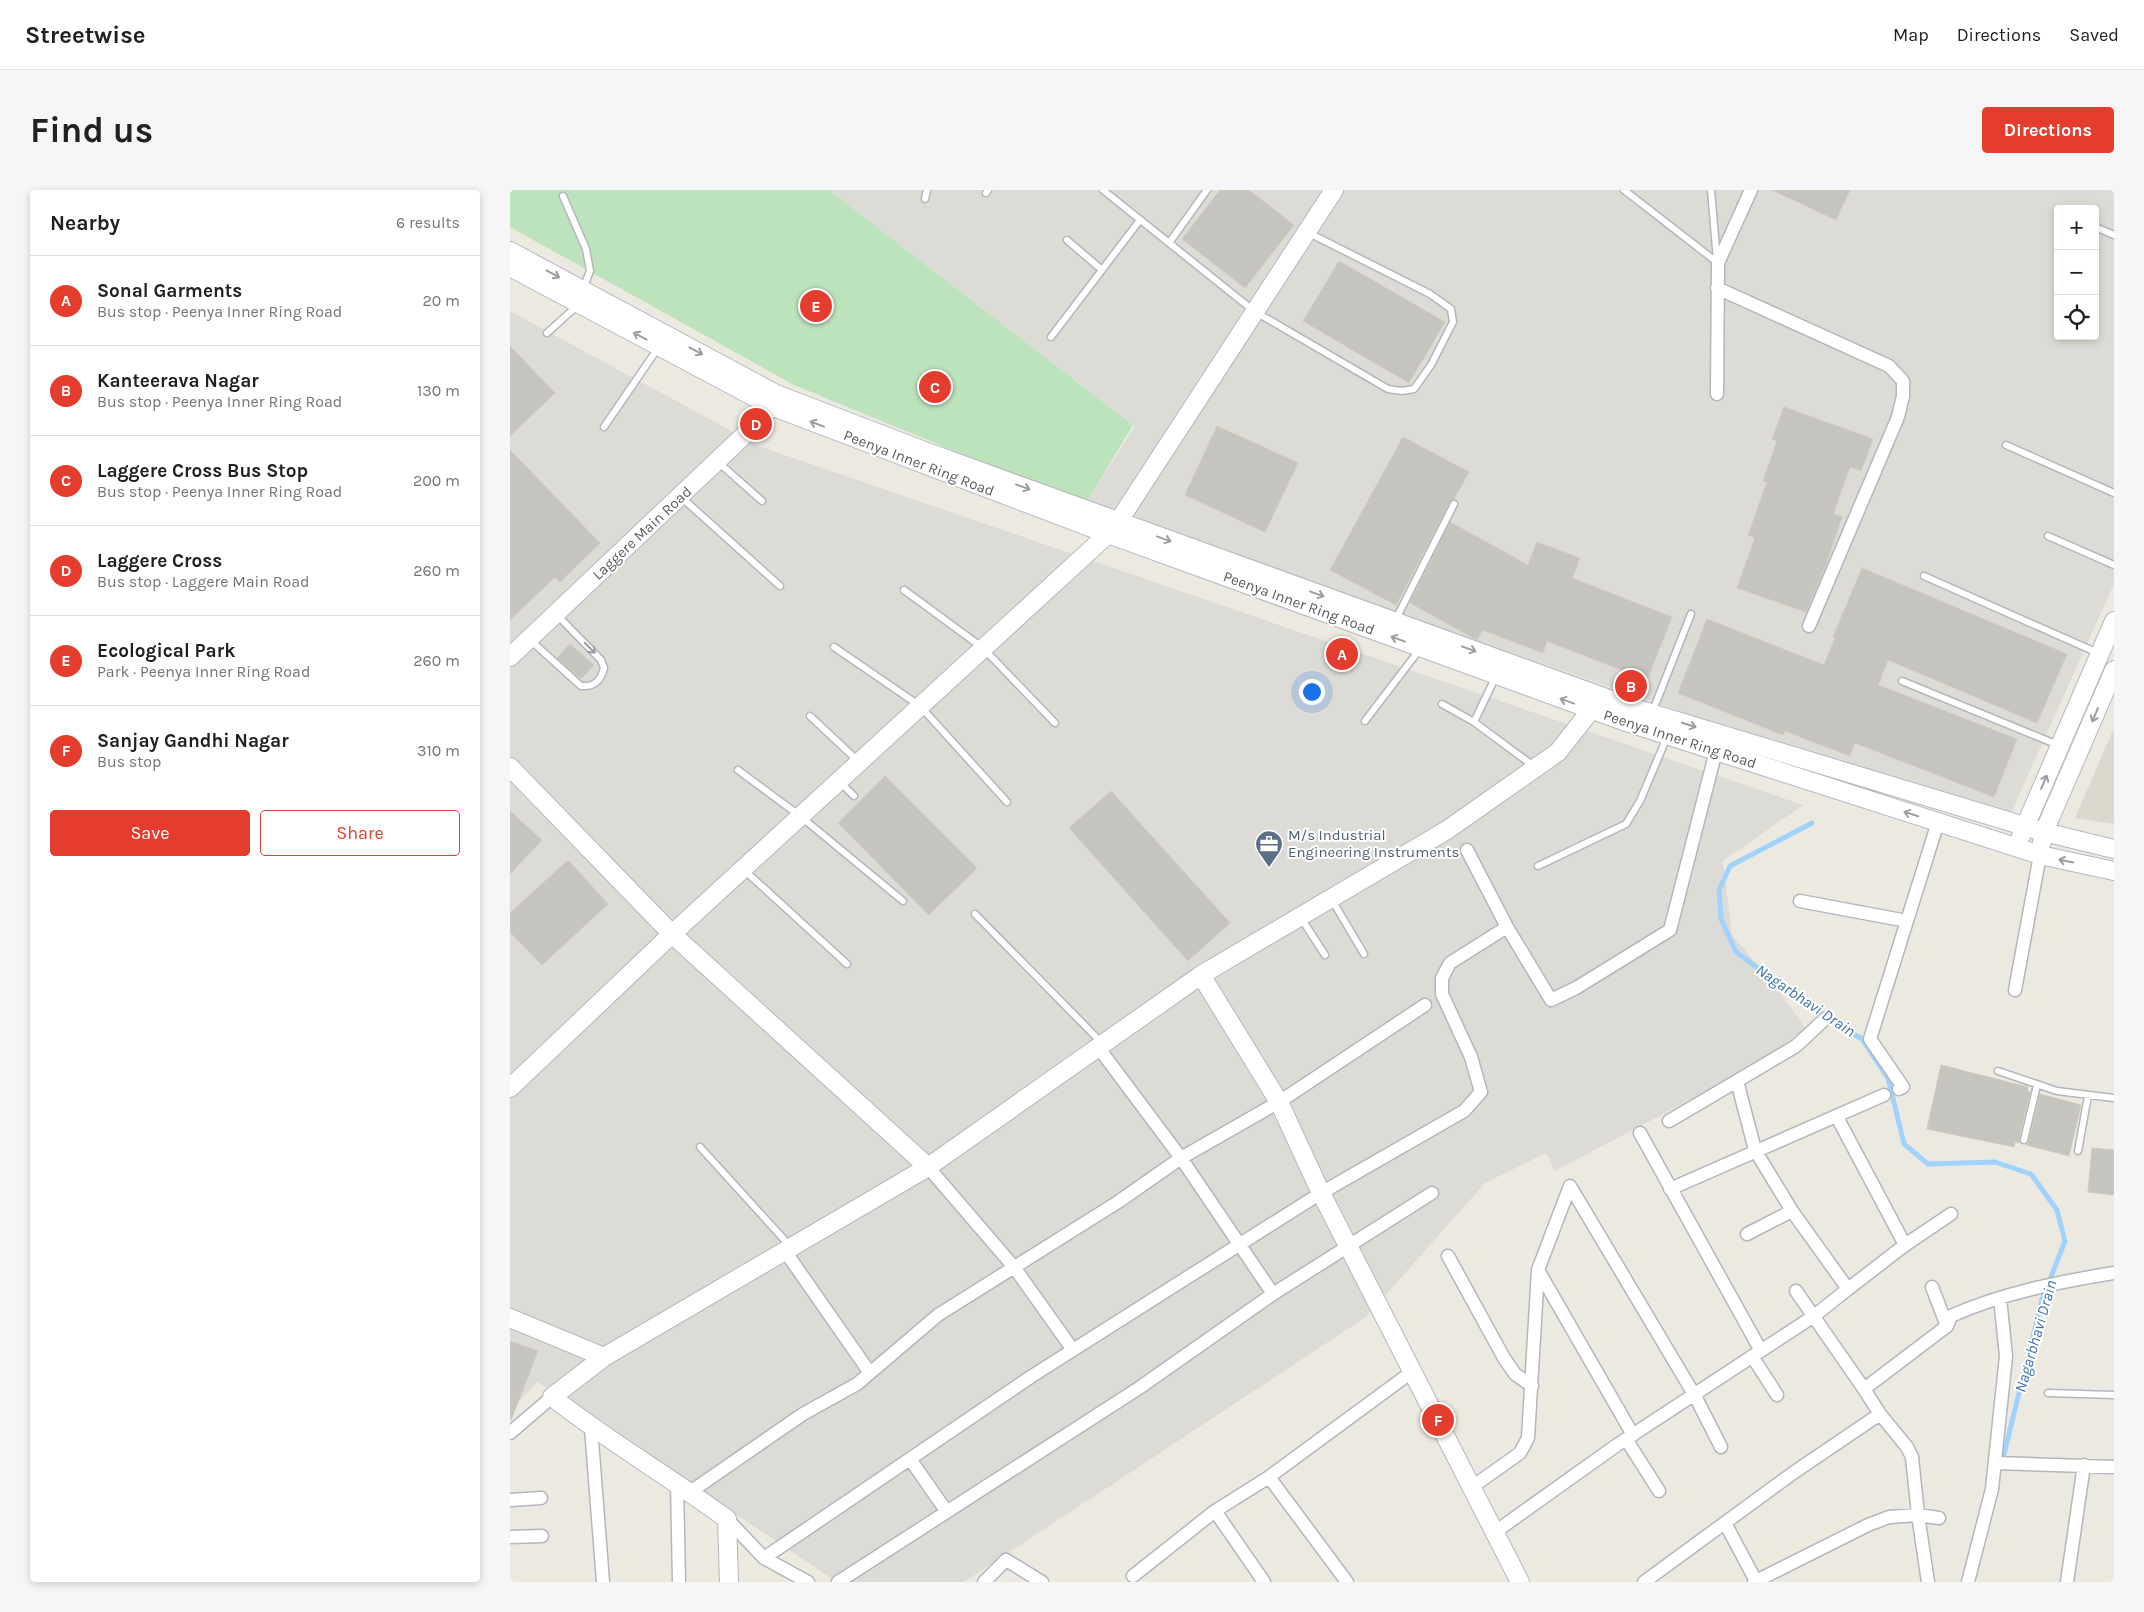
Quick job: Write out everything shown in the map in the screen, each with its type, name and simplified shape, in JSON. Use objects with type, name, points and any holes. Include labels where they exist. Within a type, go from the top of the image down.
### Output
[{"type":"street","points":[[510,1088],[672,934],[1113,528],[1334,190]]},
{"type":"street","points":[[1717,394],[1718,263],[1751,190]]},
{"type":"street","name":"Peenya Inner Ring Road","points":[[510,250],[659,347],[773,400],[1113,528],[1421,648],[1497,675],[1594,702],[1652,714],[2025,827],[2114,849]]},
{"type":"street","name":"Peenya Inner Ring Road","points":[[510,268],[580,297],[773,400]]},
{"type":"street","points":[[1717,288],[1889,366],[1903,381],[1903,396],[1898,417],[1810,626]]},
{"type":"street","name":"Laggere Main Road","points":[[510,657],[756,424],[773,400]]},
{"type":"street","name":"Peenya Inner Ring Road","points":[[1113,528],[1394,622],[1594,702],[1667,736],[2040,855],[2114,871]]},
{"type":"street","points":[[2017,848],[2114,621]]},
{"type":"street","points":[[2015,990],[2044,832],[2114,670]]},
{"type":"street","points":[[510,1433],[604,1357],[928,1167],[1201,975],[1447,830],[1558,752],[1594,702]]},
{"type":"street","points":[[1467,850],[1507,927],[1551,1000],[1576,988],[1670,930],[1716,751]]},
{"type":"street","points":[[510,767],[672,934],[928,1167],[1014,1267],[1073,1350]]},
{"type":"street","points":[[1899,1089],[1903,1087],[1870,1039],[1938,822]]},
{"type":"street","points":[[1800,901],[1907,921]]},
{"type":"street","points":[[764,1558],[1073,1350],[1322,1193],[1464,1111],[1481,1092],[1471,1057],[1442,994],[1442,978],[1450,963],[1507,927]]},
{"type":"street","points":[[1201,975],[1278,1102],[1322,1193],[1520,1582]]},
{"type":"street","points":[[683,1488],[803,1414],[857,1384],[938,1315],[1118,1202],[1181,1158],[1278,1102],[1425,1005]]},
{"type":"street","points":[[1668,1120],[1796,1046],[1826,1018]]},
{"type":"street","points":[[1100,1046],[1181,1158],[1273,1294]]},
{"type":"street","points":[[1736,1081],[1755,1150],[1792,1211],[1848,1288]]},
{"type":"street","points":[[1670,1189],[1755,1150],[1884,1096]]},
{"type":"street","points":[[1837,1117],[1905,1245]]},
{"type":"street","points":[[1640,1134],[1777,1395]]},
{"type":"street","points":[[1472,1487],[1520,1453],[1528,1438],[1538,1270],[1570,1186],[1695,1396],[1721,1446]]},
{"type":"street","points":[[838,1582],[1139,1388],[1273,1294],[1432,1193]]},
{"type":"street","points":[[1747,1234],[1792,1211]]},
{"type":"street","points":[[1495,1532],[1629,1437],[1695,1396],[1756,1353],[1814,1316],[1905,1245],[1951,1214]]},
{"type":"street","points":[[788,1249],[870,1373]]},
{"type":"street","points":[[1448,1256],[1504,1358],[1515,1374],[1532,1386]]},
{"type":"street","points":[[1538,1270],[1659,1491]]},
{"type":"street","points":[[1864,1388],[1946,1326],[1951,1316],[1979,1303],[2071,1280],[2114,1273]]},
{"type":"street","points":[[1932,1287],[1946,1326]]},
{"type":"street","points":[[1796,1291],[1880,1414],[1907,1447],[1912,1457],[1928,1582]]},
{"type":"street","points":[[1968,1582],[1992,1489],[1995,1463],[2006,1356],[2000,1298]]},
{"type":"street","points":[[510,1318],[604,1357]]},
{"type":"street","points":[[1133,1576],[1215,1511],[1269,1477],[1413,1371]]},
{"type":"street","points":[[552,1398],[591,1428],[727,1519],[764,1558],[794,1578],[808,1582]]},
{"type":"street","points":[[1644,1582],[1793,1473],[1880,1414]]},
{"type":"street","points":[[591,1428],[603,1582]]},
{"type":"street","points":[[910,1459],[948,1512]]},
{"type":"street","points":[[1995,1463],[2114,1466]]},
{"type":"street","points":[[2067,1582],[2084,1465]]},
{"type":"street","points":[[1269,1477],[1347,1582]]},
{"type":"street","points":[[679,1582],[683,1488]]},
{"type":"street","points":[[510,1500],[541,1498]]},
{"type":"street","points":[[1215,1511],[1261,1581]]},
{"type":"street","points":[[1725,1523],[1755,1581],[1868,1525],[1889,1518],[1918,1515],[1939,1518]]},
{"type":"street","points":[[727,1519],[729,1582]]},
{"type":"street","points":[[510,1537],[542,1536]]},
{"type":"street","points":[[984,1582],[1006,1560],[1042,1582]]},
{"type":"lane","points":[[925,199],[927,190]]},
{"type":"lane","points":[[1104,190],[1254,311],[1388,389],[1402,392],[1414,389],[1431,365],[1453,322],[1450,309],[1430,294],[1306,232]]},
{"type":"lane","points":[[1169,243],[1207,190]]},
{"type":"lane","points":[[1624,190],[1718,263]]},
{"type":"lane","points":[[1711,190],[1718,263]]},
{"type":"lane","points":[[547,334],[580,297],[590,271],[586,248],[563,196]]},
{"type":"lane","points":[[1052,337],[1140,220]]},
{"type":"lane","points":[[2099,228],[2114,235]]},
{"type":"lane","points":[[1068,240],[1102,270]]},
{"type":"lane","points":[[604,427],[659,347]]},
{"type":"lane","points":[[2006,445],[2114,493]]},
{"type":"lane","points":[[717,461],[762,501]]},
{"type":"lane","points":[[680,496],[780,586]]},
{"type":"lane","points":[[1394,622],[1454,504]]},
{"type":"lane","points":[[2048,536],[2114,565]]},
{"type":"lane","points":[[1924,576],[2099,653]]},
{"type":"lane","points":[[904,590],[983,648],[1054,722]]},
{"type":"lane","points":[[529,639],[581,686],[593,685],[598,681],[604,668],[601,660],[556,614]]},
{"type":"lane","points":[[1652,714],[1691,614]]},
{"type":"lane","points":[[834,647],[920,706],[1007,802]]},
{"type":"lane","points":[[1365,721],[1421,648]]},
{"type":"lane","points":[[1474,722],[1497,675]]},
{"type":"lane","points":[[1902,681],[2059,746]]},
{"type":"lane","points":[[1442,704],[1474,722],[1536,768]]},
{"type":"lane","points":[[810,716],[859,762]]},
{"type":"lane","points":[[1538,866],[1626,824],[1640,801],[1667,736]]},
{"type":"lane","points":[[738,770],[800,816],[903,901]]},
{"type":"lane","points":[[839,781],[854,796]]},
{"type":"lane","points":[[743,869],[847,964]]},
{"type":"lane","points":[[1331,898],[1364,954]]},
{"type":"lane","points":[[975,914],[1100,1046]]},
{"type":"lane","points":[[1300,917],[1325,955]]},
{"type":"lane","points":[[1998,1072],[2057,1091],[2114,1098]]},
{"type":"lane","points":[[2024,1140],[2037,1085]]},
{"type":"lane","points":[[1884,1096],[1899,1089]]},
{"type":"lane","points":[[2078,1151],[2088,1096]]},
{"type":"lane","points":[[700,1147],[788,1249]]},
{"type":"lane","points":[[2048,1393],[2114,1395]]},
{"type":"shaded area","points":[[829,190],[2114,190],[2114,584],[2006,824],[1085,505],[1135,426]]},
{"type":"shaded area","points":[[510,311],[761,447],[1803,805],[1723,861],[1732,935],[1770,979],[1811,1036],[1555,1171],[1546,1153],[1485,1183],[1366,1317],[964,1582],[837,1582],[538,1382],[510,1410]]},
{"type":"shaded area","points":[[2114,728],[2114,824],[2075,818]]},
{"type":"green space","points":[[510,190],[829,190],[1133,425],[1085,505],[794,385],[510,227]]},
{"type":"building","points":[[1220,190],[1249,190],[1294,225],[1245,288],[1182,239]]},
{"type":"building","points":[[1772,190],[1850,190],[1836,220]]},
{"type":"building","points":[[1339,261],[1445,322],[1409,383],[1303,321]]},
{"type":"building","points":[[510,346],[555,393],[510,436]]},
{"type":"building","points":[[1784,407],[1873,439],[1861,471],[1850,467],[1833,514],[1842,517],[1825,567],[1806,612],[1737,588],[1755,538],[1748,535],[1767,482],[1763,481],[1777,441],[1772,439]]},
{"type":"building","points":[[1217,426],[1298,463],[1265,532],[1185,495]]},
{"type":"building","points":[[1403,437],[1469,472],[1454,499],[1450,502],[1396,605],[1330,570]]},
{"type":"building","points":[[510,450],[600,543],[560,582],[555,577],[510,620]]},
{"type":"building","points":[[1450,522],[1528,565],[1537,542],[1580,558],[1572,578],[1672,617],[1647,680],[1547,641],[1543,653],[1483,630],[1477,640],[1410,603]]},
{"type":"building","points":[[1862,568],[2067,654],[2037,723],[1888,660],[1878,685],[2017,739],[1994,797],[1855,743],[1850,756],[1785,731],[1783,735],[1678,693],[1707,619],[1824,665],[1835,638],[1833,637]]},
{"type":"building","points":[[570,644],[594,665],[581,679],[557,658]]},
{"type":"building","points":[[885,776],[977,868],[929,915],[838,823]]},
{"type":"building","points":[[1111,791],[1230,923],[1188,961],[1069,828]]},
{"type":"building","points":[[510,811],[542,840],[510,874]]},
{"type":"building","points":[[568,860],[608,904],[542,965],[510,932],[510,913]]},
{"type":"building","points":[[1941,1065],[2028,1087],[2027,1091],[2030,1092],[2019,1139],[2020,1143],[2015,1142],[2014,1147],[1927,1129]]},
{"type":"building","points":[[2040,1094],[2081,1105],[2069,1156],[2026,1145],[2029,1141]]},
{"type":"building","points":[[2092,1148],[2114,1150],[2114,1195],[2088,1192]]},
{"type":"building","points":[[510,1341],[538,1351],[511,1420],[510,1419]]},
{"type":"waterway","name":"Nagarbhavi Drain","points":[[1812,823],[1730,866],[1719,890],[1721,919],[1736,952],[1826,1018],[1862,1039],[1888,1078],[1904,1144],[1928,1164],[1995,1162],[2031,1174],[2057,1210],[2065,1241],[2042,1300],[2002,1462]]},
{"type":"place","name":"Ecological Park","points":[[816,306]]},
{"type":"place","name":"Laggere Cross Bus Stop","points":[[935,387]]},
{"type":"place","name":"Laggere Cross","points":[[756,424]]},
{"type":"place","name":"Sonal Garments","points":[[1342,654]]},
{"type":"place","name":"Kanteerava Nagar","points":[[1631,686]]},
{"type":"place","name":"M/s Industrial Engineering Instruments","points":[[1269,868]]},
{"type":"place","name":"Sanjay Gandhi Nagar","points":[[1438,1420]]}]
